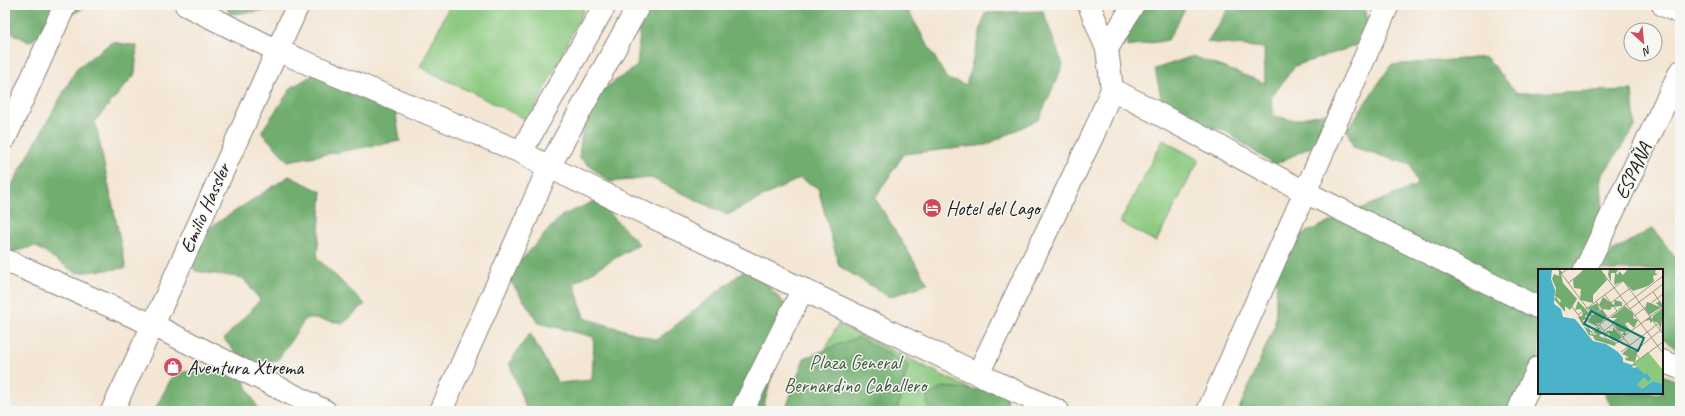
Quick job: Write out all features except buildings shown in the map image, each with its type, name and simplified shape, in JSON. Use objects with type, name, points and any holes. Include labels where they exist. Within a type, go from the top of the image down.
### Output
[{"type":"street","points":[[5,138],[65,5]]},
{"type":"street","points":[[186,5],[276,50],[521,152],[549,167],[978,374],[1058,411]]},
{"type":"street","name":"Emilio Hassler","points":[[112,411],[153,325],[276,50],[298,5]]},
{"type":"street","points":[[521,152],[605,5]]},
{"type":"street","points":[[441,411],[549,167],[640,5]]},
{"type":"street","points":[[978,374],[1093,135],[1112,89],[1107,49],[1089,5]]},
{"type":"street","points":[[1107,49],[1133,5]]},
{"type":"street","points":[[1208,411],[1388,5]]},
{"type":"street","points":[[1663,5],[1680,13]]},
{"type":"street","name":"ESPAÑA","points":[[1585,269],[1680,72]]},
{"type":"street","points":[[1112,89],[1305,192],[1538,308]]},
{"type":"street","points":[[5,260],[153,325],[325,411]]},
{"type":"street","points":[[742,411],[803,289]]},
{"type":"street","points":[[1663,361],[1680,368]]},
{"type":"street","points":[[1518,411],[1538,369]]},
{"type":"green space","points":[[7,5],[88,5],[29,42],[12,33]]},
{"type":"green space","points":[[227,5],[280,5],[276,10],[229,14]]},
{"type":"green space","points":[[450,5],[586,5],[529,121],[420,67]]},
{"type":"green space","points":[[648,5],[905,5],[947,79],[966,85],[985,13],[1043,11],[1063,65],[1039,119],[986,145],[904,154],[875,198],[928,284],[889,297],[839,266],[818,188],[800,178],[727,215],[651,178],[609,182],[579,157],[586,101],[637,66],[642,8]]},
{"type":"green space","points":[[1111,5],[1187,5],[1168,40],[1128,47]]},
{"type":"green space","points":[[1231,5],[1364,5],[1373,40],[1295,66],[1271,98],[1274,116],[1293,120],[1346,109],[1348,128],[1391,65],[1486,57],[1517,93],[1632,90],[1635,127],[1601,177],[1605,256],[1653,228],[1680,264],[1680,353],[1663,338],[1663,269],[1603,269],[1605,257],[1593,269],[1538,269],[1538,360],[1529,382],[1532,411],[1238,411],[1275,325],[1278,244],[1417,185],[1411,165],[1353,147],[1347,129],[1274,165],[1224,130],[1166,121],[1155,69],[1193,56],[1265,83],[1264,48],[1207,42]]},
{"type":"green space","points":[[112,42],[137,46],[135,74],[95,121],[126,268],[76,273],[35,246],[5,254],[5,197],[77,68]]},
{"type":"green space","points":[[334,63],[393,94],[400,141],[288,161],[261,132],[292,87]]},
{"type":"green space","points":[[1163,140],[1199,160],[1156,242],[1120,222]]},
{"type":"green space","points":[[289,176],[322,192],[317,258],[365,304],[344,323],[306,318],[277,361],[243,362],[224,339],[260,300],[243,278],[195,271],[186,243]]},
{"type":"green space","points":[[597,200],[639,244],[574,283],[584,318],[657,340],[750,266],[792,312],[762,411],[527,411],[509,363],[530,333],[558,383],[592,380],[594,337],[539,323],[507,276],[561,216]]},
{"type":"green space","name":"Plaza General Bernardino Caballero","points":[[838,324],[1016,411],[795,411]]},
{"type":"green space","name":"Plaza General Bernardino Caballero","points":[[858,337],[908,365],[897,411],[785,411],[804,358]]},
{"type":"green space","points":[[237,367],[259,411],[154,411],[174,373]]},
{"type":"green space","points":[[1663,375],[1680,382],[1680,411],[1614,411],[1605,394],[1663,394]]},
{"type":"green space","points":[[942,387],[1001,391],[1014,411],[928,411],[927,397]]},
{"type":"place","name":"Hotel del Lago","points":[[932,208]]},
{"type":"place","name":"Aventura Xtrema","points":[[173,367]]}]
